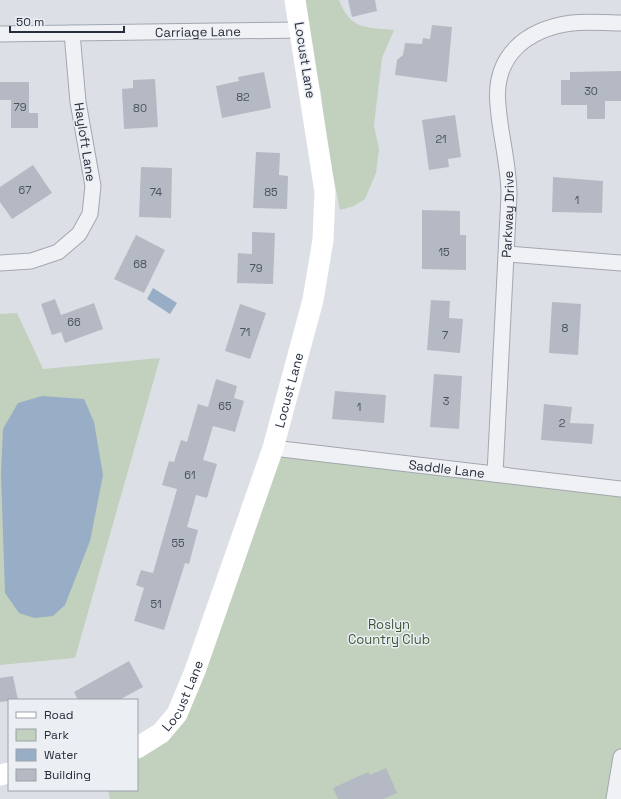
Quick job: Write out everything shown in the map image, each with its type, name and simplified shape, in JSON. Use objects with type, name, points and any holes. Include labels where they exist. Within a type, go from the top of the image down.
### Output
[{"type":"street","name":"Locust Lane","points":[[138,747],[161,733],[177,714],[195,672],[273,448],[313,300],[323,240],[326,192],[295,0]]},
{"type":"street","name":"Parkway Drive","points":[[496,474],[507,254],[509,176],[498,106],[497,89],[501,69],[507,58],[518,44],[540,31],[572,23],[621,23]]},
{"type":"street","name":"Carriage Lane","points":[[0,34],[301,30]]},
{"type":"street","name":"Hayloft Lane","points":[[0,263],[31,261],[58,252],[79,234],[90,214],[93,186],[78,102],[72,33]]},
{"type":"street","points":[[507,254],[621,263]]},
{"type":"street","name":"Saddle Lane","points":[[273,448],[621,489]]},
{"type":"street","points":[[614,799],[621,757]]},
{"type":"green space","points":[[305,0],[339,0],[344,10],[354,22],[367,27],[394,30],[382,58],[374,126],[379,149],[376,173],[365,199],[354,206],[340,210],[325,134],[321,92],[311,57]]},
{"type":"green space","points":[[17,313],[43,369],[160,358],[75,658],[0,665],[0,314]]},
{"type":"green space","name":"Roslyn Country Club","points":[[273,448],[621,491],[621,757],[614,799],[110,799],[108,791],[138,791],[138,747],[161,733]]},
{"type":"water","points":[[153,288],[177,303],[170,314],[147,299]]},
{"type":"water","points":[[42,396],[84,399],[94,422],[103,475],[90,541],[65,605],[53,616],[34,618],[19,613],[5,593],[1,474],[3,429],[18,403]]},
{"type":"building","points":[[348,0],[375,0],[377,11],[352,17]]},
{"type":"building","points":[[432,25],[452,27],[447,82],[395,75],[397,60],[403,55],[405,43],[422,44],[423,38],[430,39]]},
{"type":"building","points":[[621,71],[621,101],[605,101],[605,119],[587,119],[587,105],[561,105],[561,80],[570,80],[570,72]]},
{"type":"building","points":[[264,72],[271,108],[222,118],[216,86],[239,81],[238,77]]},
{"type":"building","points":[[155,79],[158,127],[124,129],[122,89],[133,88],[133,80]]},
{"type":"building","points":[[0,82],[29,82],[29,113],[38,113],[38,128],[11,128],[11,100],[0,100]]},
{"type":"building","points":[[455,115],[461,157],[448,159],[449,167],[429,170],[422,120]]},
{"type":"building","points":[[256,152],[280,153],[279,175],[288,176],[287,209],[253,208]]},
{"type":"building","points":[[33,165],[52,193],[12,219],[0,202],[0,187]]},
{"type":"building","points":[[141,167],[172,168],[171,218],[139,217]]},
{"type":"building","points":[[553,177],[603,181],[602,213],[552,212]]},
{"type":"building","points":[[422,210],[460,211],[460,235],[466,235],[466,270],[422,269]]},
{"type":"building","points":[[252,232],[275,233],[273,284],[237,283],[238,253],[252,254]]},
{"type":"building","points":[[136,235],[165,250],[144,293],[114,279]]},
{"type":"building","points":[[55,299],[61,315],[94,303],[103,329],[65,343],[61,332],[52,335],[41,304]]},
{"type":"building","points":[[431,300],[450,301],[449,318],[463,319],[460,353],[427,350]]},
{"type":"building","points":[[552,302],[581,304],[578,355],[549,353]]},
{"type":"building","points":[[240,304],[266,313],[250,359],[225,351]]},
{"type":"building","points":[[434,374],[462,376],[459,429],[430,427]]},
{"type":"building","points":[[216,379],[237,386],[234,398],[244,401],[235,432],[213,426],[203,460],[217,464],[207,498],[196,495],[187,527],[198,530],[189,564],[185,563],[164,630],[134,621],[144,588],[136,585],[141,570],[153,573],[177,489],[162,485],[169,461],[174,462],[181,440],[187,442],[198,404],[208,407]]},
{"type":"building","points":[[335,391],[386,395],[384,423],[332,419]]},
{"type":"building","points":[[544,404],[572,407],[570,423],[594,424],[592,444],[541,440]]},
{"type":"building","points":[[129,661],[143,687],[121,699],[78,699],[74,692]]},
{"type":"building","points":[[13,676],[18,699],[8,699],[8,701],[0,702],[0,678]]},
{"type":"building","points":[[386,768],[397,793],[383,799],[338,799],[333,788],[368,772],[370,775]]}]
